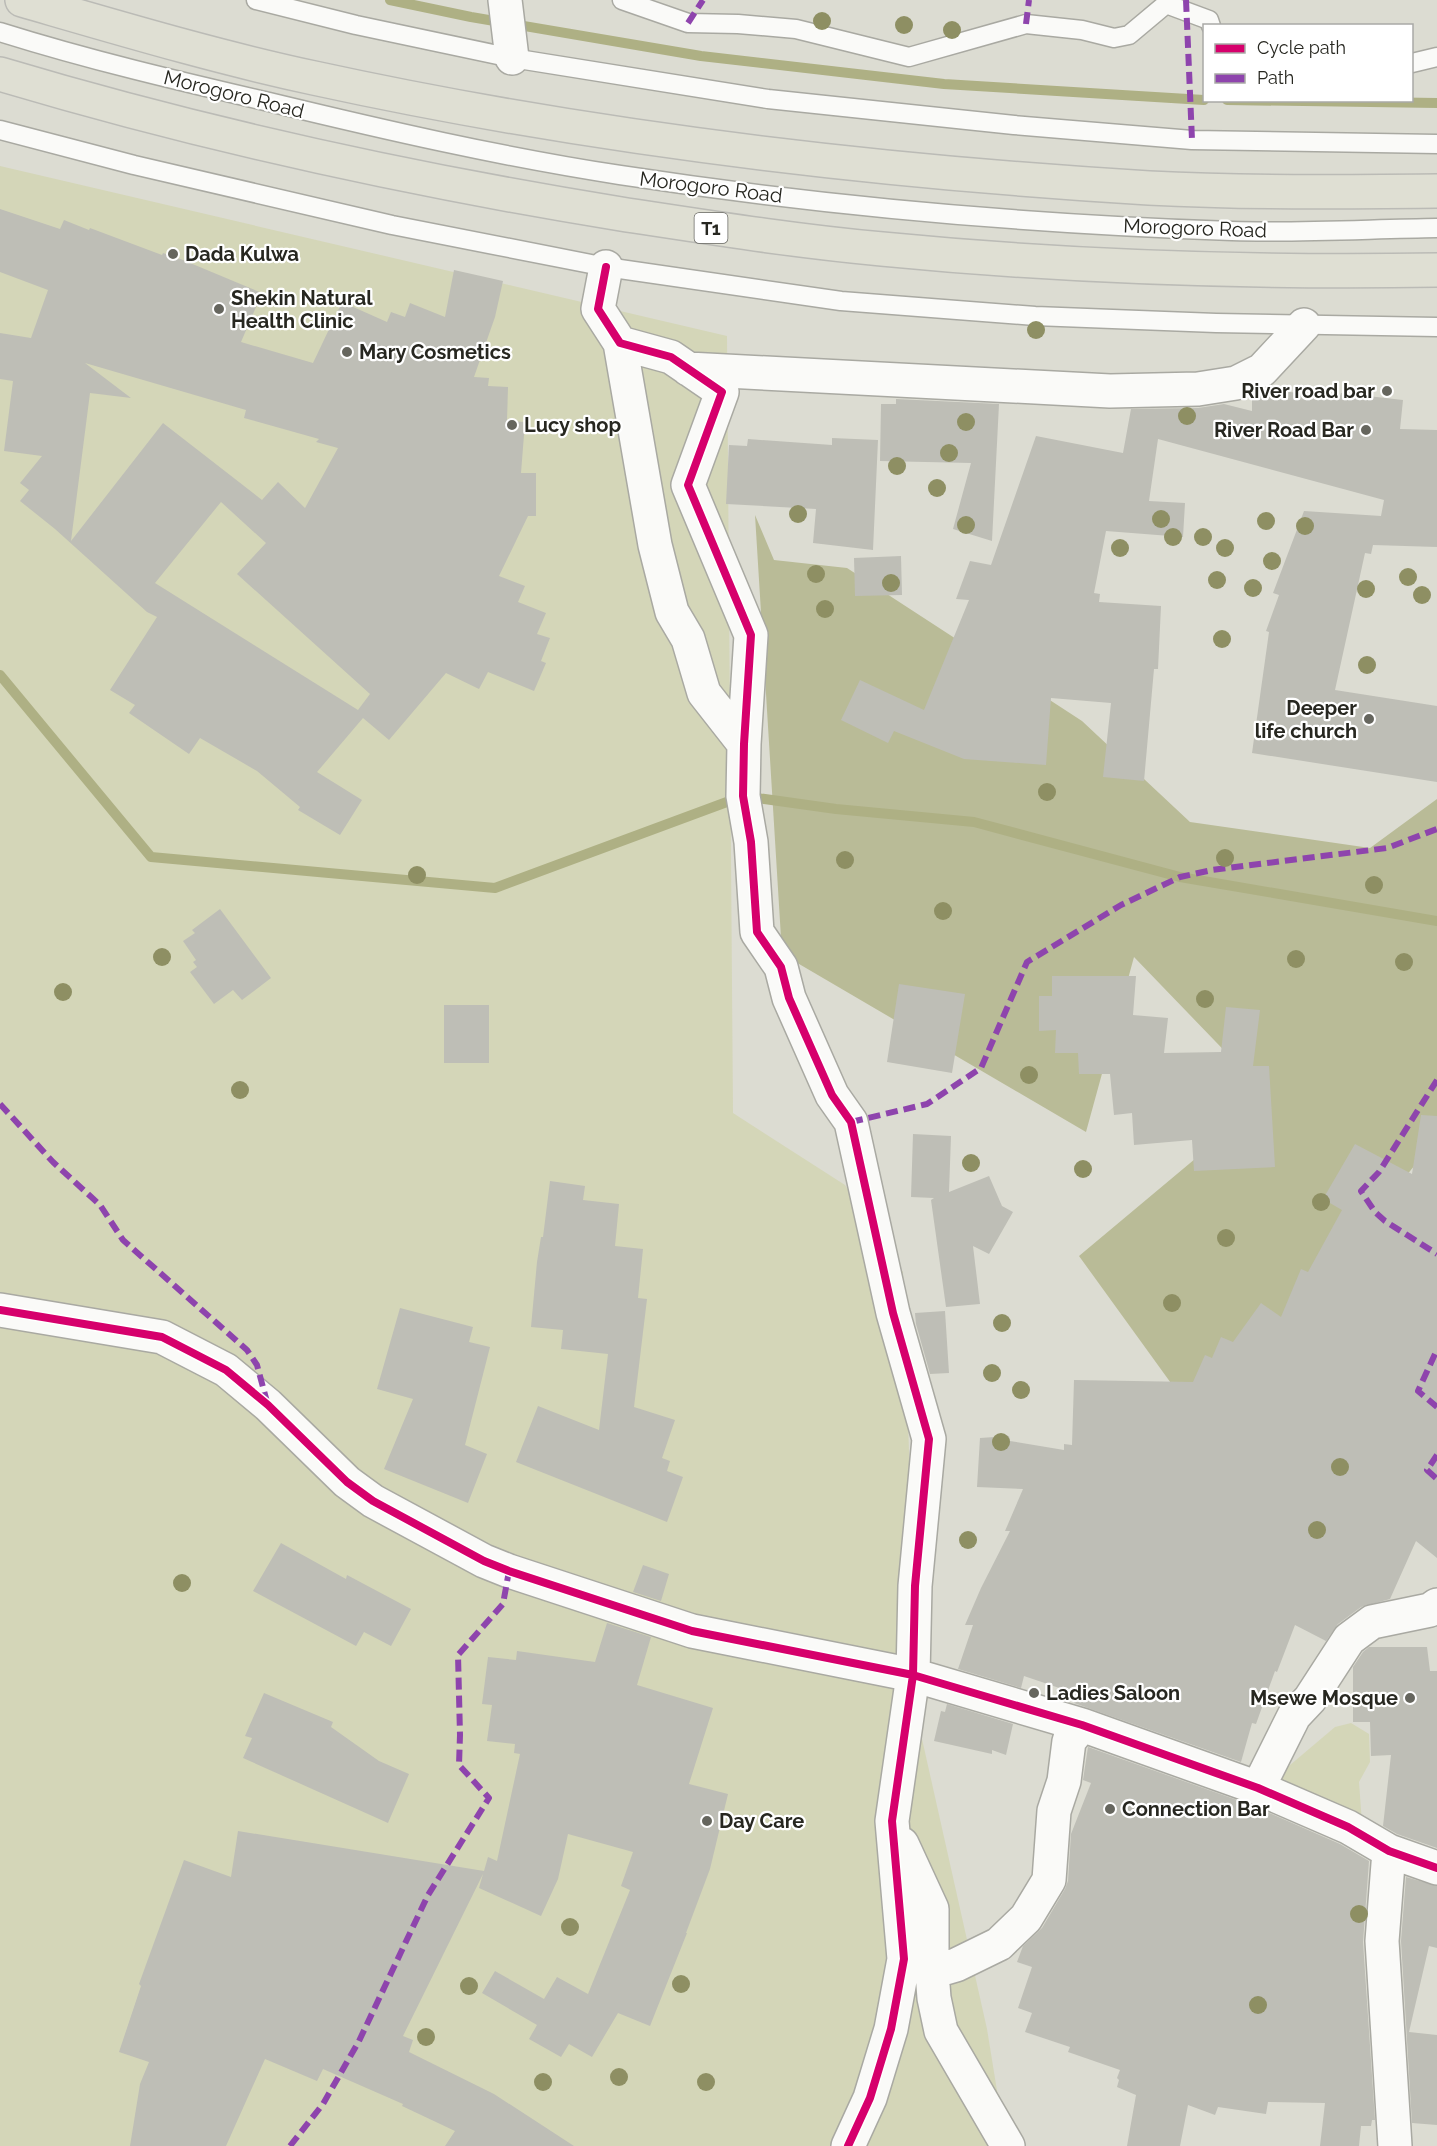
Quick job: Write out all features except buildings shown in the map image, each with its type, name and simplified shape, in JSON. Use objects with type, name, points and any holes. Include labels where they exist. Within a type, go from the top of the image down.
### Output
[{"type":"highway","name":"Morogoro Road","points":[[22,0],[312,78],[501,116],[670,142],[963,174],[1152,188],[1331,192],[1437,191]]},
{"type":"highway","name":"Morogoro Road","points":[[0,74],[108,106],[267,146],[427,180],[709,228],[880,249],[1053,262],[1205,270],[1437,270]]},
{"type":"street","points":[[505,0],[512,58]]},
{"type":"street","points":[[606,267],[598,309],[620,343],[655,545],[672,612],[688,639],[704,693],[744,744]]},
{"type":"street","points":[[688,369],[1110,391],[1198,389],[1236,383],[1262,370],[1304,326]]},
{"type":"street","points":[[620,343],[671,357],[722,392],[688,485],[752,635],[744,744],[743,796],[750,842],[758,932],[781,967],[789,998],[832,1095],[851,1122],[893,1313],[929,1439],[915,1586],[913,1675],[892,1821],[904,1959],[891,2029],[870,2098],[848,2146]]},
{"type":"street","points":[[0,1310],[162,1337],[226,1370],[268,1405],[346,1482],[373,1501],[484,1561],[509,1571],[692,1631],[913,1675],[1082,1725],[1258,1788],[1348,1827],[1389,1851],[1437,1868]]},
{"type":"street","points":[[1258,1788],[1294,1716],[1310,1699],[1349,1639],[1372,1622],[1430,1610],[1437,1605]]},
{"type":"street","points":[[932,1972],[956,1965],[999,1944],[1026,1918],[1049,1880],[1054,1811],[1064,1781],[1069,1742],[1082,1725]]},
{"type":"street","points":[[892,1821],[932,1909],[932,1972],[941,2031],[1008,2146]]},
{"type":"street","points":[[1389,1851],[1382,1941],[1395,2146]]},
{"type":"lane","points":[[256,0],[356,25],[512,58],[768,99],[1014,125],[1192,140],[1437,144]]},
{"type":"lane","points":[[622,0],[688,23],[796,29],[909,57],[1026,24],[1082,30],[1114,38],[1130,35],[1166,4],[1209,20],[1210,24]]},
{"type":"lane","name":"Morogoro Road","points":[[0,32],[53,49],[188,83],[409,134],[617,174],[742,192],[891,209],[1048,222],[1235,231],[1437,228]]},
{"type":"lane","points":[[1413,63],[1437,57]]},
{"type":"lane","points":[[0,130],[134,165],[392,225],[606,267],[841,301],[1035,316],[1304,326],[1437,327]]},
{"type":"green space","points":[[0,166],[727,336],[733,1113],[845,1185],[903,1272],[918,1721],[987,2029],[1006,2146],[0,2146]]},
{"type":"green space","points":[[755,515],[774,560],[847,568],[1082,721],[1190,822],[1370,848],[1437,799],[1437,1138],[1202,1426],[1079,1256],[1269,1097],[1134,957],[1086,1132],[782,954]]},
{"type":"green space","points":[[1351,1723],[1369,1734],[1370,1762],[1359,1782],[1363,1837],[1270,1782],[1335,1727]]},
{"type":"waterway","points":[[390,0],[471,17],[701,56],[944,84],[1203,100]]},
{"type":"waterway","points":[[1367,102],[1437,103]]},
{"type":"waterway","points":[[0,675],[151,857],[495,888],[743,796],[836,809],[974,822],[1180,877],[1437,921]]},
{"type":"marked path","points":[[688,23],[703,0]]},
{"type":"marked path","points":[[1026,24],[1029,0]]},
{"type":"marked path","points":[[1186,0],[1192,140]]},
{"type":"marked path","points":[[851,1122],[927,1104],[981,1068],[1027,962],[1121,905],[1180,877],[1212,870],[1387,848],[1437,829]]},
{"type":"marked path","points":[[1437,1080],[1379,1172],[1361,1191],[1375,1212],[1385,1221],[1437,1254]]},
{"type":"marked path","points":[[0,1104],[53,1162],[100,1205],[123,1240],[247,1350],[257,1365],[267,1402]]},
{"type":"marked path","points":[[1435,1354],[1418,1391],[1437,1407]]},
{"type":"marked path","points":[[1437,1455],[1427,1470],[1437,1479]]},
{"type":"marked path","points":[[290,2146],[323,2104],[359,2041],[428,1895],[489,1798],[459,1765],[458,1655],[503,1604],[509,1571]]},
{"type":"cycle path","points":[[606,267],[598,309],[620,343],[671,357],[722,392],[688,485],[751,635],[743,796],[751,842],[757,932],[781,967],[789,998],[832,1095],[851,1122],[893,1313],[929,1439],[915,1586],[913,1675],[892,1821],[904,1959],[891,2029],[870,2098],[848,2146]]},
{"type":"cycle path","points":[[0,1310],[162,1337],[226,1370],[268,1405],[347,1482],[373,1501],[484,1561],[509,1571],[692,1631],[913,1675],[1082,1725],[1258,1788],[1348,1827],[1389,1851],[1437,1868]]},
{"type":"place","name":"Dada Kulwa","points":[[173,254]]},
{"type":"place","name":"Shekin Natural Health Clinic","points":[[219,309]]},
{"type":"place","name":"Mary Cosmetics","points":[[347,352]]},
{"type":"place","name":"River road bar","points":[[1387,391]]},
{"type":"place","name":"Lucy shop","points":[[512,425]]},
{"type":"place","name":"River Road Bar","points":[[1366,430]]},
{"type":"place","name":"Deeper life church","points":[[1369,719]]},
{"type":"place","name":"Ladies Saloon","points":[[1034,1693]]},
{"type":"place","name":"Msewe Mosque","points":[[1410,1698]]},
{"type":"place","name":"Connection Bar","points":[[1110,1809]]},
{"type":"place","name":"Day Care","points":[[707,1821]]}]
